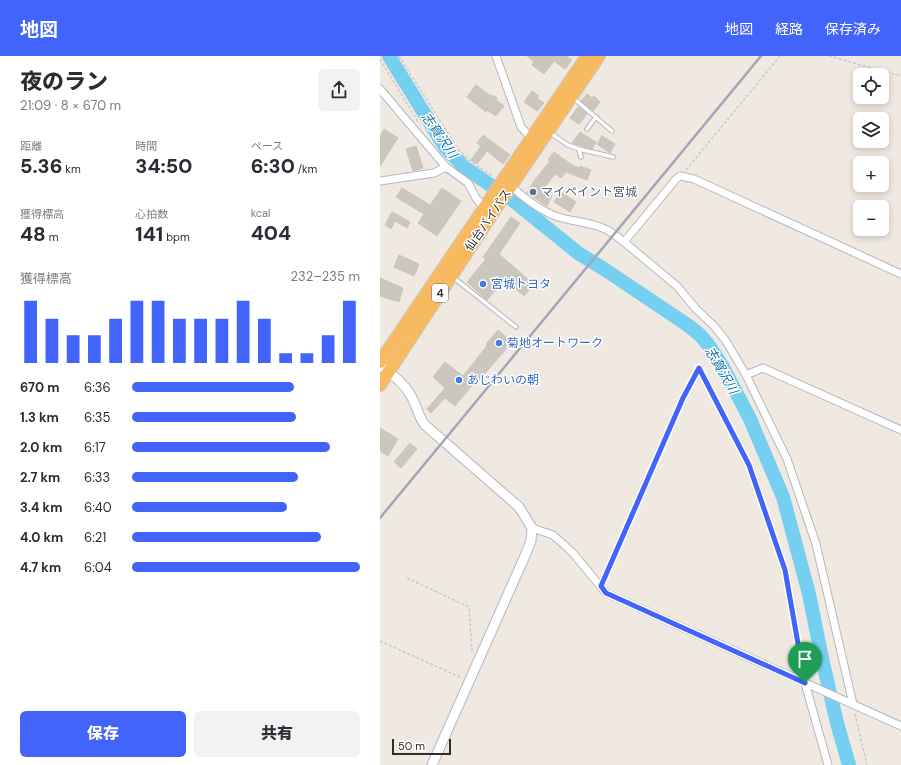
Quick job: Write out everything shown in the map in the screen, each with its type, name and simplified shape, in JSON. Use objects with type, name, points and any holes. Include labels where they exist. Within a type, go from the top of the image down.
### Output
[{"type":"highway","name":"仙台バイパス","points":[[380,385],[384,369],[451,276],[532,139],[587,56]]},
{"type":"highway","name":"仙台バイパス","points":[[506,184],[548,131],[599,56]]},
{"type":"highway","name":"仙台バイパス","points":[[380,362],[484,208],[496,199]]},
{"type":"street","points":[[496,56],[521,127],[532,139]]},
{"type":"street","points":[[380,88],[446,167],[468,183],[476,198],[484,208]]},
{"type":"street","points":[[380,181],[434,173],[446,167]]},
{"type":"street","points":[[624,242],[677,178],[681,176],[694,179],[901,274]]},
{"type":"street","points":[[506,184],[549,212],[558,216],[606,229],[677,286],[726,341],[746,375],[787,459],[816,544],[851,703]]},
{"type":"street","points":[[746,375],[763,368],[901,430]]},
{"type":"street","points":[[384,369],[398,379],[408,390],[425,425],[519,507],[532,528],[532,541],[432,765]]},
{"type":"street","points":[[532,528],[552,535],[572,552],[606,593],[901,726]]},
{"type":"street","points":[[807,684],[828,765]]},
{"type":"lane","points":[[571,97],[612,131]]},
{"type":"lane","points":[[587,129],[596,117]]},
{"type":"lane","points":[[548,131],[568,145],[613,157]]},
{"type":"lane","points":[[579,149],[581,157]]},
{"type":"lane","points":[[451,276],[516,328]]},
{"type":"path","points":[[399,56],[458,149],[468,160],[506,184]]},
{"type":"path","points":[[681,176],[780,56]]},
{"type":"path","points":[[829,56],[901,76]]},
{"type":"path","points":[[380,58],[421,126]]},
{"type":"path","points":[[601,586],[683,398],[699,368],[749,465],[785,570],[807,684]]},
{"type":"path","points":[[407,578],[469,608],[472,651],[481,656]]},
{"type":"path","points":[[380,641],[470,681]]},
{"type":"path","points":[[851,703],[867,765]]},
{"type":"building","points":[[527,56],[567,56],[572,60],[565,69],[554,61],[544,74],[532,65],[534,62]]},
{"type":"building","points":[[476,85],[491,96],[492,95],[497,98],[496,100],[504,106],[496,116],[487,110],[486,112],[467,97]]},
{"type":"building","points":[[532,91],[539,96],[537,98],[544,103],[537,111],[524,102]]},
{"type":"building","points":[[587,94],[592,98],[594,96],[600,102],[593,111],[581,101]]},
{"type":"building","points":[[578,107],[587,114],[579,124],[570,118]]},
{"type":"building","points":[[384,129],[398,138],[380,166],[380,136]]},
{"type":"building","points":[[580,132],[596,142],[592,149],[572,143]]},
{"type":"building","points":[[483,135],[510,155],[503,164],[487,151],[477,164],[471,160],[481,146],[477,143]]},
{"type":"building","points":[[602,136],[615,144],[610,153],[597,144]]},
{"type":"building","points":[[416,146],[423,168],[413,171],[406,149]]},
{"type":"building","points":[[554,152],[572,165],[591,170],[587,180],[566,172],[561,178],[555,174],[542,191],[552,196],[547,206],[527,193],[534,181],[550,161],[548,160]]},
{"type":"building","points":[[402,188],[430,205],[442,188],[461,201],[437,236],[418,223],[424,214],[396,197]]},
{"type":"building","points":[[561,192],[576,202],[570,212],[554,202]]},
{"type":"building","points":[[392,212],[410,222],[407,228],[395,221],[391,229],[385,225]]},
{"type":"building","points":[[511,217],[520,223],[499,254],[529,280],[526,284],[531,288],[524,296],[505,280],[487,300],[467,282],[486,259],[483,257]]},
{"type":"building","points":[[399,255],[419,264],[414,276],[394,267]]},
{"type":"building","points":[[380,278],[403,288],[399,302],[380,296]]},
{"type":"building","points":[[498,330],[512,342],[455,406],[445,398],[431,413],[427,409],[445,388],[433,377],[445,362],[463,376]]},
{"type":"building","points":[[380,428],[398,439],[388,456],[380,451]]},
{"type":"building","points":[[410,443],[417,449],[401,468],[394,462]]},
{"type":"waterway","name":"志賀沢川","points":[[389,56],[445,147],[464,167],[515,202],[578,253],[689,326],[701,336],[723,367],[750,419],[783,497],[809,594],[837,723],[849,765]]},
{"type":"railway","points":[[380,518],[761,56]]},
{"type":"place","name":"マイペイント宮城","points":[[533,192]]},
{"type":"place","name":"宮城トヨタ","points":[[483,284]]},
{"type":"place","name":"菊地オートワーク","points":[[499,343]]},
{"type":"place","name":"あじわいの朝","points":[[459,380]]},
{"type":"route","points":[[699,368],[749,465],[785,570],[805,683],[606,593],[601,586],[683,398],[699,368]]}]
